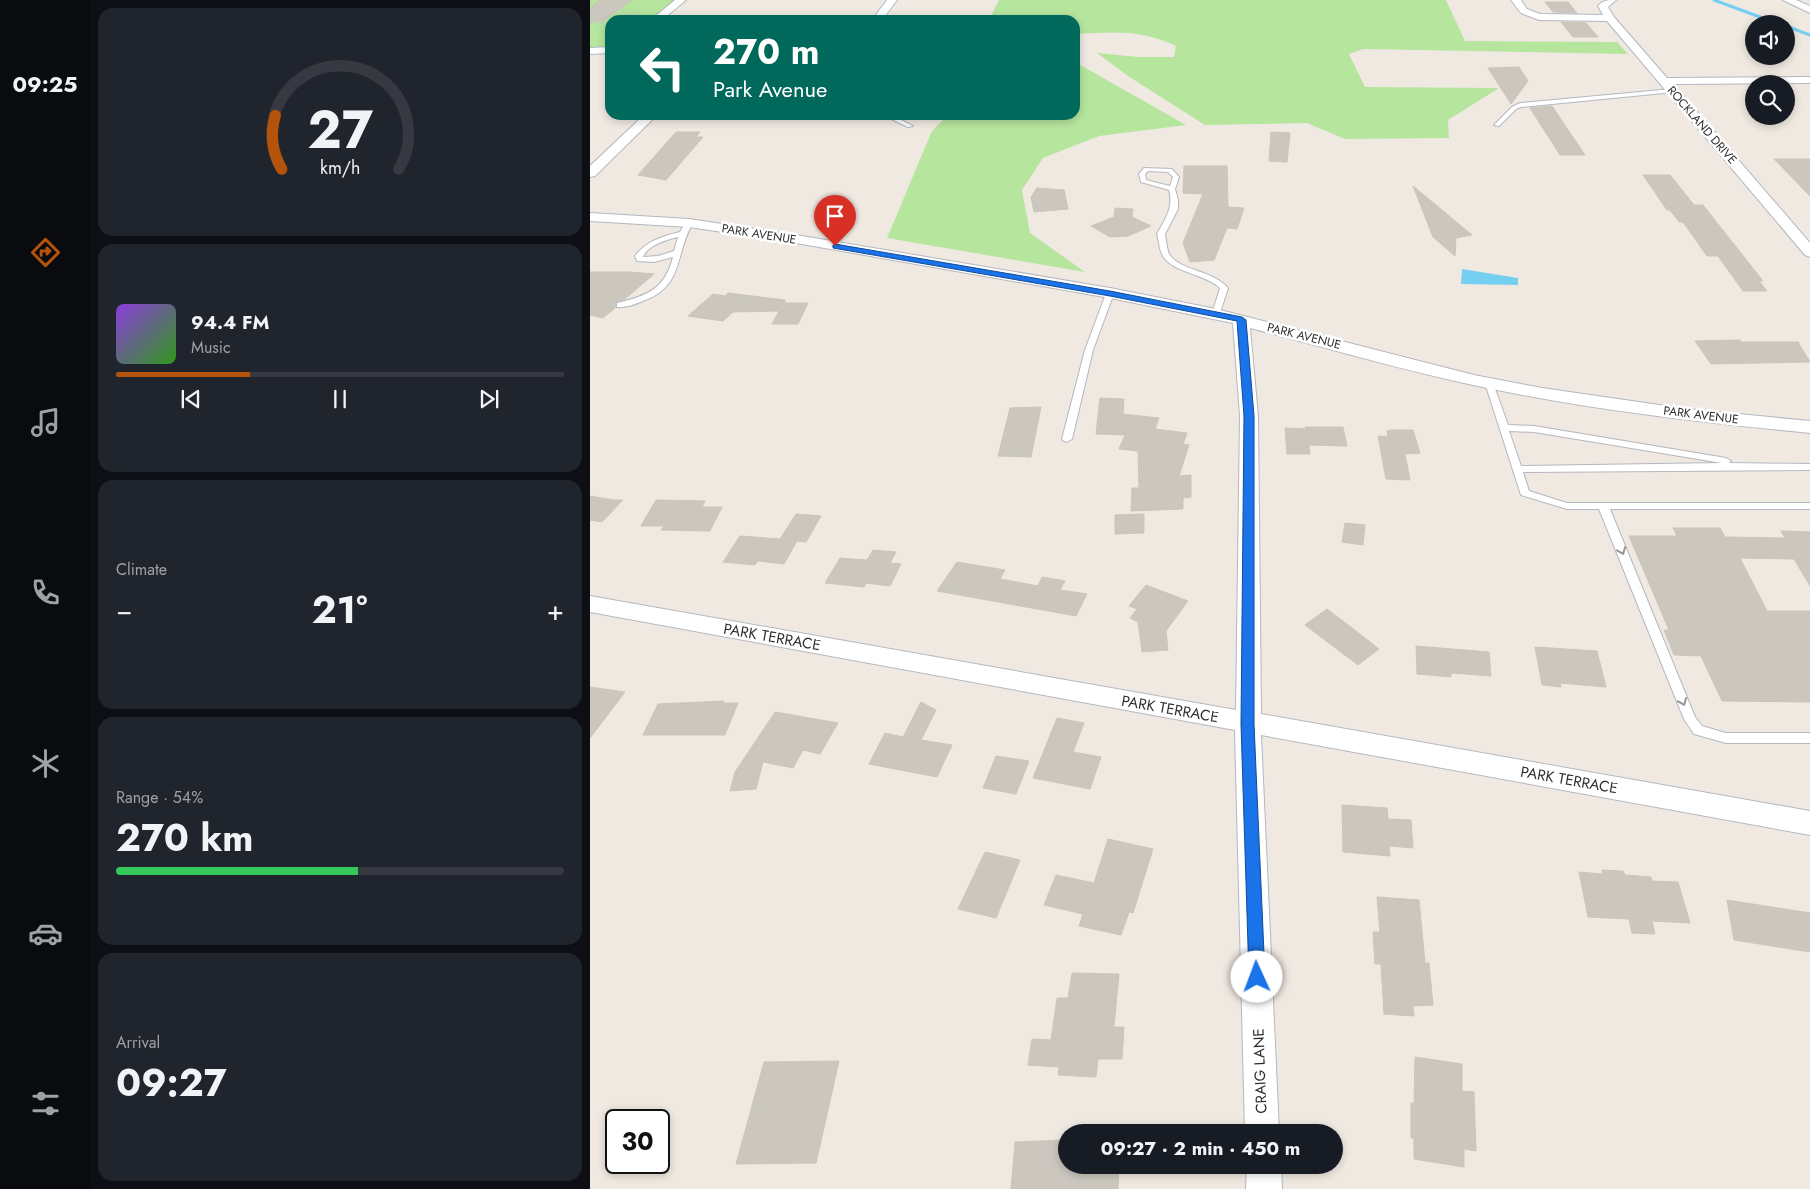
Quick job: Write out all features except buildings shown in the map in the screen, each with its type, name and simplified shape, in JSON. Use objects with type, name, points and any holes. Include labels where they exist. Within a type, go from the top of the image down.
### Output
[{"type":"street","points":[[662,15],[681,0]]},
{"type":"street","points":[[881,15],[892,0]]},
{"type":"street","points":[[1516,0],[1524,11],[1539,17],[1610,18]]},
{"type":"street","points":[[1610,18],[1603,6],[1611,0]]},
{"type":"street","points":[[1788,0],[1810,10]]},
{"type":"street","name":"ROCKLAND DRIVE","points":[[1610,18],[1810,252]]},
{"type":"street","points":[[590,51],[605,50]]},
{"type":"street","points":[[1668,86],[1810,80]]},
{"type":"street","points":[[590,173],[646,120]]},
{"type":"street","name":"PARK AVENUE","points":[[590,217],[796,240],[1110,293],[1242,320],[1489,383],[1687,415],[1810,426]]},
{"type":"street","name":"CRAIG LANE","points":[[1242,320],[1249,416],[1248,724],[1262,1124]]},
{"type":"street","name":"PARK TERRACE","points":[[590,604],[1248,724],[1810,823]]},
{"type":"street","points":[[1264,1174],[1264,1189]]},
{"type":"lane","points":[[1497,125],[1514,108],[1520,105],[1668,86]]},
{"type":"lane","points":[[897,120],[910,126]]},
{"type":"lane","points":[[1172,189],[1149,184],[1143,181],[1142,174],[1150,169],[1170,170],[1176,177],[1172,189],[1175,200],[1174,209],[1161,234],[1166,255],[1181,267],[1216,280],[1224,288],[1216,314]]},
{"type":"lane","points":[[620,305],[639,301],[656,293],[667,282],[675,266],[686,229]]},
{"type":"lane","points":[[678,252],[665,258],[647,261],[640,259],[639,256],[642,250],[686,229]]},
{"type":"lane","points":[[1067,438],[1089,350],[1110,293]]},
{"type":"lane","points":[[1489,383],[1525,493],[1567,506],[1810,506]]},
{"type":"lane","points":[[1503,428],[1534,429],[1755,466]]},
{"type":"lane","points":[[1517,469],[1810,467]]},
{"type":"lane","points":[[1603,506],[1690,719],[1698,730],[1726,738],[1810,738]]},
{"type":"path","points":[[590,10],[624,9],[623,15]]},
{"type":"path","points":[[590,23],[605,23]]},
{"type":"green space","points":[[590,0],[676,0],[658,15],[605,15],[605,48],[590,48]]},
{"type":"green space","points":[[999,0],[1446,0],[1465,41],[1617,42],[1628,54],[1363,49],[1349,54],[1365,87],[1499,88],[1448,120],[1449,138],[1345,139],[1307,123],[1205,125],[1128,76],[1097,53],[1138,57],[1174,57],[1176,46],[1138,34],[1114,32],[1080,34],[1080,15],[992,15]]},
{"type":"green space","points":[[1080,65],[1186,125],[1099,136],[1043,158],[1022,190],[1030,233],[1085,272],[887,238],[932,131],[943,120],[1080,120]]},
{"type":"water","points":[[1462,269],[1518,278],[1518,285],[1461,284]]},
{"type":"waterway","points":[[1714,0],[1755,15]]},
{"type":"waterway","points":[[1795,29],[1810,35]]},
{"type":"route","points":[[835,246],[1110,293],[1242,320],[1249,416],[1248,724],[1257,977]]}]
